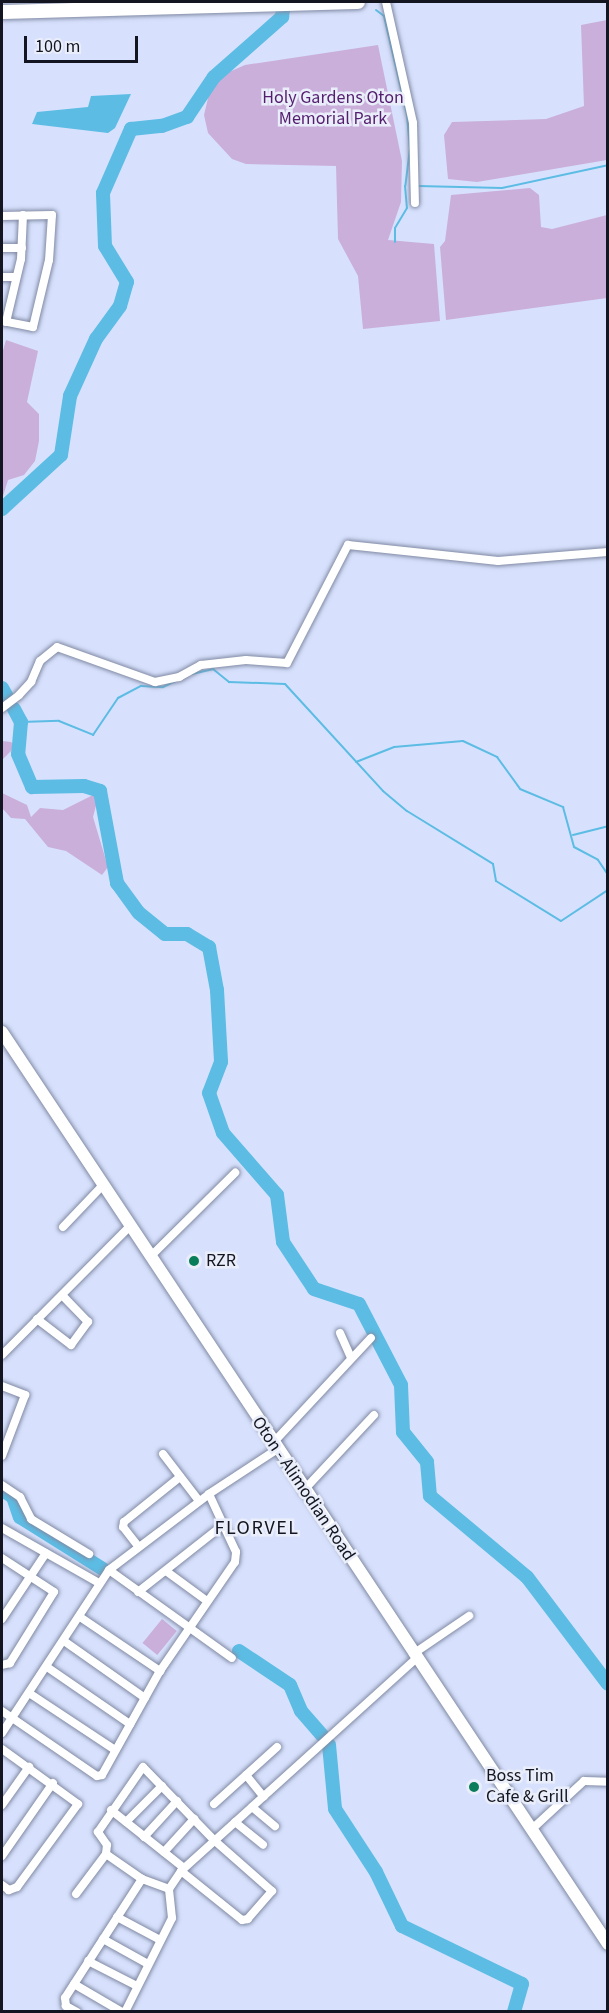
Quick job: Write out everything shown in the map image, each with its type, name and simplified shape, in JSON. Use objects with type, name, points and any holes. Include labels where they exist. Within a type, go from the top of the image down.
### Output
[{"type":"main road","points":[[2,12],[358,2]]},
{"type":"main road","name":"Oton - Alimodian Road","points":[[2,1033],[303,1491],[531,1830],[606,1936]]},
{"type":"street","points":[[386,2],[413,123],[415,203]]},
{"type":"street","points":[[2,216],[23,215],[52,215],[49,260],[33,327],[4,322],[22,248],[23,215]]},
{"type":"street","points":[[2,248],[22,248]]},
{"type":"street","points":[[2,277],[16,277]]},
{"type":"street","points":[[2,708],[31,682],[40,661],[57,647],[155,682],[179,677],[201,665],[246,660],[287,663],[348,545],[498,561],[608,552]]},
{"type":"street","points":[[150,1257],[234,1173]]},
{"type":"street","points":[[63,1227],[103,1185]]},
{"type":"street","points":[[2,1355],[130,1226]]},
{"type":"street","points":[[37,1319],[71,1345],[88,1322],[62,1295]]},
{"type":"street","points":[[340,1334],[351,1358]]},
{"type":"street","points":[[2,1733],[80,1617],[97,1582],[138,1546],[274,1447],[371,1338]]},
{"type":"street","points":[[2,1386],[25,1395],[2,1456]]},
{"type":"street","points":[[303,1491],[374,1415]]},
{"type":"street","points":[[163,1454],[199,1502]]},
{"type":"street","points":[[138,1546],[123,1527],[124,1522],[180,1477]]},
{"type":"street","points":[[2,1485],[20,1497],[31,1519],[89,1554]]},
{"type":"street","points":[[2,1710],[97,1776],[102,1775],[160,1671],[237,1557],[209,1494]]},
{"type":"street","points":[[138,1592],[223,1525]]},
{"type":"street","points":[[2,1528],[97,1582]]},
{"type":"street","points":[[2,1619],[46,1553]]},
{"type":"street","points":[[2,1560],[52,1589],[53,1597],[10,1663],[2,1665]]},
{"type":"street","points":[[109,1570],[232,1658]]},
{"type":"street","points":[[165,1571],[207,1601]]},
{"type":"street","points":[[74,1984],[124,2012],[172,1918],[168,1889],[182,1870],[415,1656],[469,1616]]},
{"type":"street","points":[[80,1617],[160,1671]]},
{"type":"street","points":[[64,1641],[145,1698]]},
{"type":"street","points":[[47,1666],[130,1724]]},
{"type":"street","points":[[29,1693],[115,1750]]},
{"type":"street","points":[[214,1804],[277,1748]]},
{"type":"street","points":[[2,1749],[76,1800],[78,1809],[17,1887],[9,1890],[2,1885]]},
{"type":"street","points":[[2,1805],[29,1767]]},
{"type":"street","points":[[76,1894],[106,1854],[107,1845],[98,1834],[111,1810],[140,1768],[147,1769],[215,1840],[272,1887],[248,1919],[242,1920],[164,1852],[111,1810]]},
{"type":"street","points":[[246,1775],[264,1797]]},
{"type":"street","points":[[531,1830],[585,1781],[608,1782]]},
{"type":"street","points":[[2,1856],[53,1783]]},
{"type":"street","points":[[126,1822],[162,1786]]},
{"type":"street","points":[[144,1837],[177,1801]]},
{"type":"street","points":[[252,1807],[275,1826]]},
{"type":"street","points":[[164,1852],[194,1819]]},
{"type":"street","points":[[235,1822],[262,1845]]},
{"type":"street","points":[[106,1854],[142,1879],[168,1889]]},
{"type":"street","points":[[77,2012],[64,2002],[142,1879]]},
{"type":"street","points":[[117,1917],[160,1940]]},
{"type":"street","points":[[102,1939],[148,1964]]},
{"type":"street","points":[[88,1961],[137,1986]]},
{"type":"green space","points":[[607,20],[607,160],[477,182],[448,179],[444,135],[452,122],[546,119],[584,106],[581,25]]},
{"type":"green space","name":"Holy Gardens Oton Memorial Park","points":[[378,45],[402,161],[401,202],[388,240],[434,244],[440,321],[363,329],[358,276],[338,239],[336,166],[246,164],[232,159],[208,133],[204,115],[209,94],[222,75],[245,65]]},
{"type":"green space","points":[[530,188],[539,195],[541,227],[552,229],[607,215],[607,298],[446,320],[440,247],[445,241],[451,195]]},
{"type":"green space","points":[[6,340],[38,351],[27,402],[39,414],[39,441],[35,461],[24,475],[8,480],[3,496],[2,354]]},
{"type":"green space","points":[[2,741],[11,742],[15,747],[2,760]]},
{"type":"green space","points":[[2,793],[27,805],[31,817],[40,808],[63,810],[95,794],[98,798],[93,817],[108,867],[102,875],[66,851],[48,847],[25,819],[11,818],[2,808]]},
{"type":"green space","points":[[162,1619],[177,1631],[157,1655],[142,1643]]},
{"type":"water","points":[[131,94],[115,128],[108,133],[32,124],[37,112],[88,107],[91,96]]},
{"type":"waterway","points":[[2,509],[61,455],[70,396],[96,339],[120,306],[127,282],[105,246],[103,193],[131,129],[162,126],[187,117],[214,77],[282,17],[284,2]]},
{"type":"waterway","points":[[376,10],[384,16],[407,115],[410,148],[405,186],[407,208],[395,228],[395,242]]},
{"type":"waterway","points":[[418,186],[502,188],[608,165]]},
{"type":"waterway","points":[[192,674],[213,669],[229,682],[285,684],[383,791],[407,811],[493,864],[496,881],[561,921],[608,890]]},
{"type":"waterway","points":[[21,722],[59,721],[93,735],[118,698],[141,686],[163,687],[176,681]]},
{"type":"waterway","points":[[2,688],[7,697]]},
{"type":"waterway","points":[[14,709],[21,722],[18,754],[32,787],[84,786],[100,791],[117,883],[139,913],[165,934],[187,934],[209,947],[217,990],[221,1062],[209,1093],[223,1133],[277,1195],[283,1242],[314,1289],[359,1304],[401,1385],[403,1432],[427,1462],[430,1496],[527,1577],[608,1684]]},
{"type":"waterway","points":[[356,762],[394,747],[463,741],[497,757],[520,789],[563,807],[574,847],[598,860],[608,875]]},
{"type":"waterway","points":[[573,835],[608,826]]},
{"type":"waterway","points":[[2,1490],[13,1497],[20,1517],[103,1569]]},
{"type":"waterway","points":[[239,1651],[290,1685],[301,1711],[322,1735]]},
{"type":"waterway","points":[[329,1745],[335,1809],[376,1872],[402,1926],[522,1984],[514,2012]]},
{"type":"place","name":"RZR","points":[[194,1261]]},
{"type":"place","name":"Boss Tim Cafe & Grill","points":[[474,1787]]},
{"type":"district","name":"FLORVEL","points":[[257,1528]]}]
